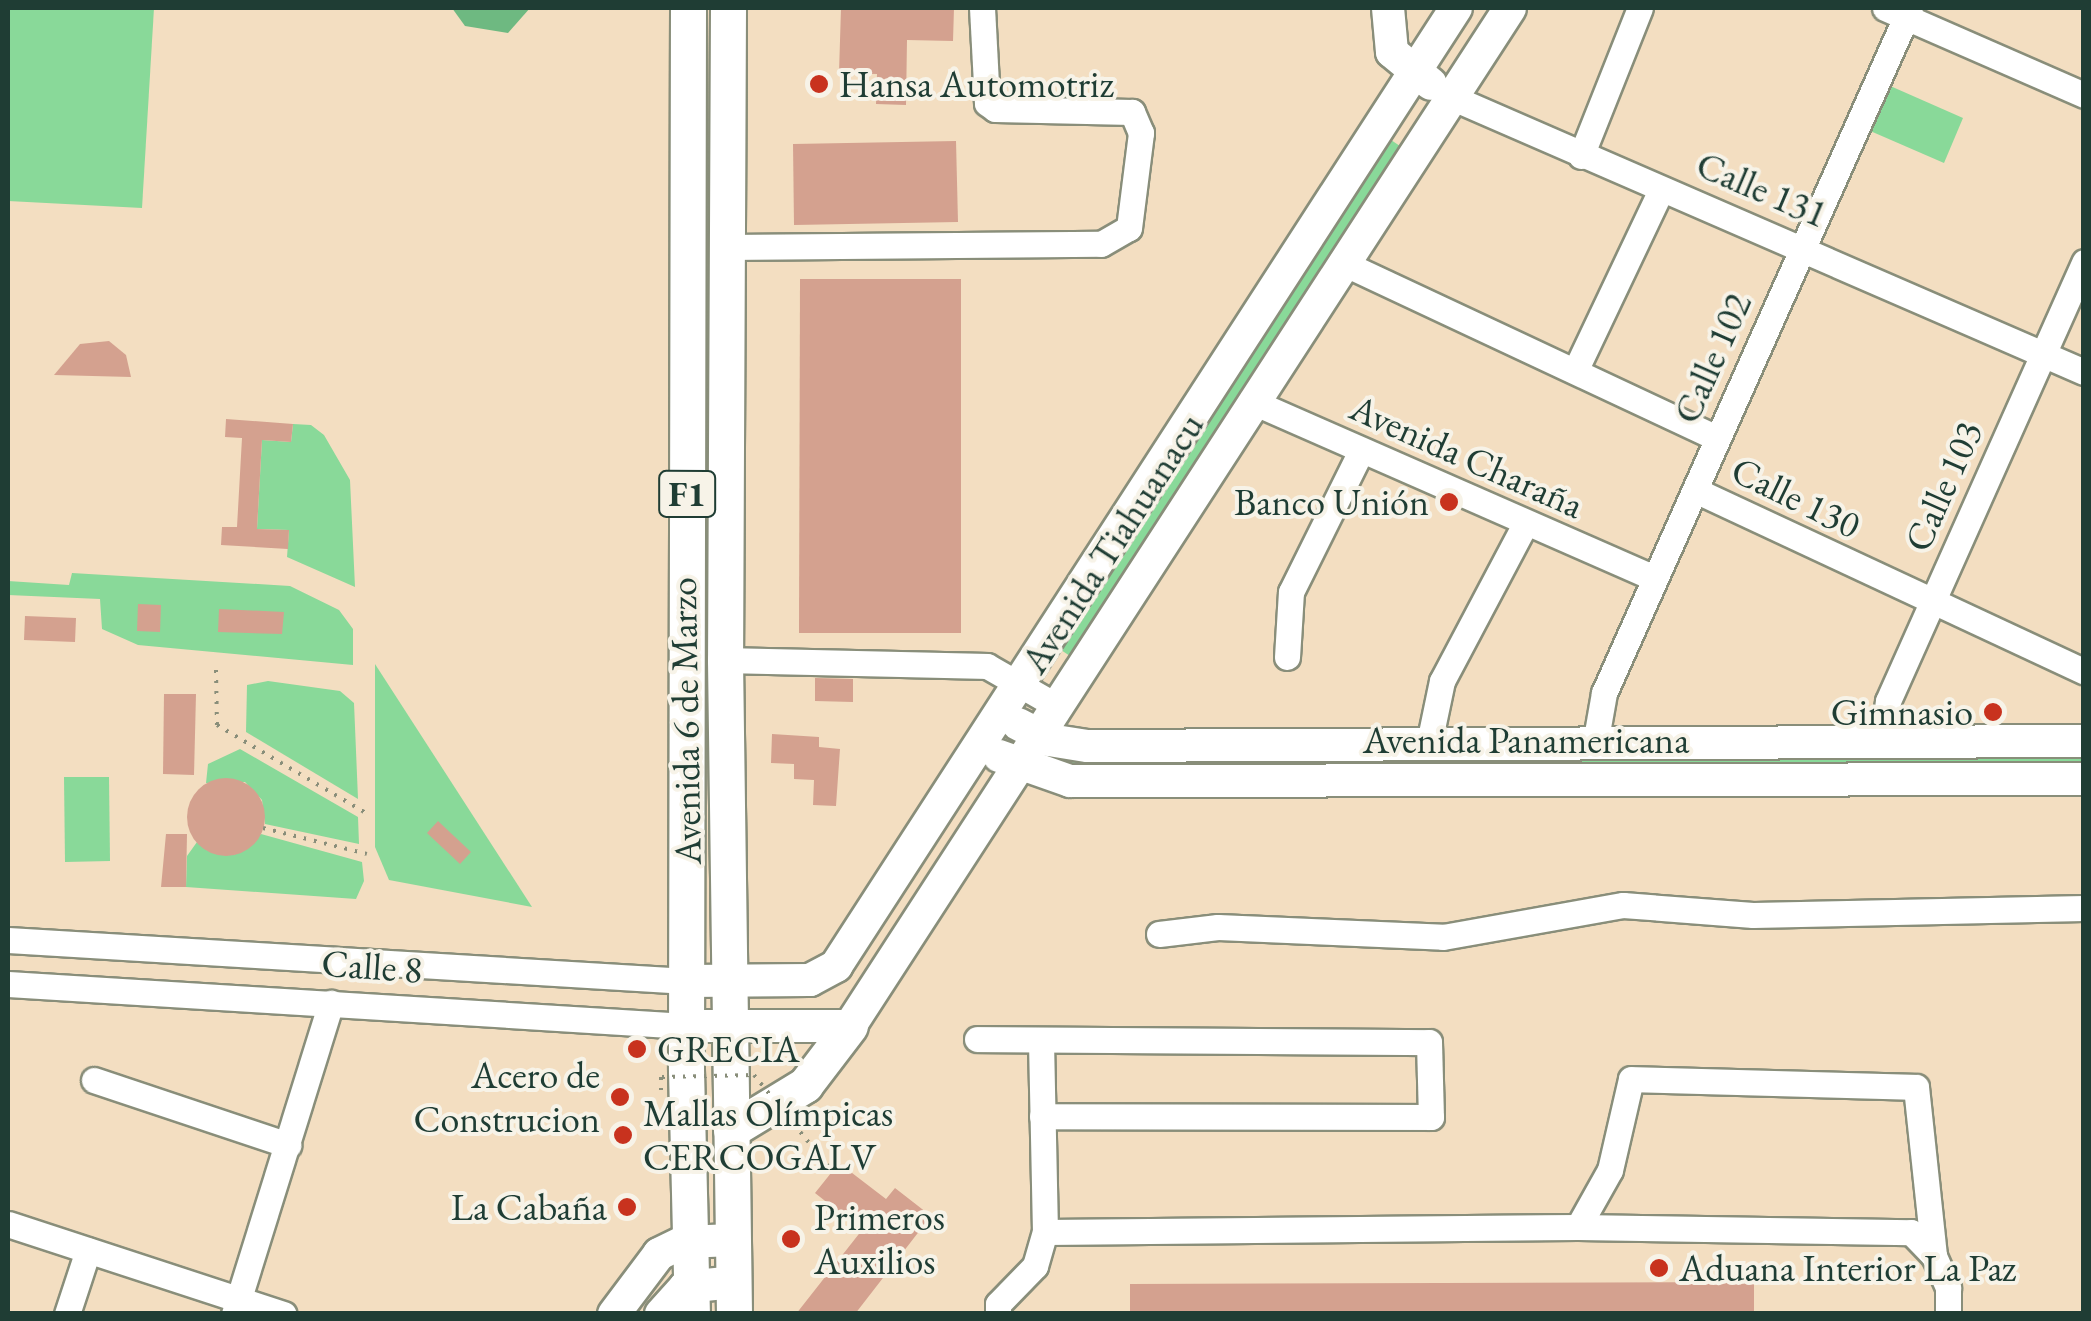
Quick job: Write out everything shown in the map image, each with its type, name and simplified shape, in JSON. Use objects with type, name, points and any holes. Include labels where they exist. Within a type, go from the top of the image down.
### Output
[{"type":"highway","name":"Avenida 6 de Marzo","points":[[688,8],[686,1026],[692,1299]]},
{"type":"highway","name":"Avenida 6 de Marzo","points":[[728,8],[725,660],[734,1298]]},
{"type":"highway","points":[[731,1130],[805,1085],[850,1026]]},
{"type":"main road","points":[[1388,8],[1392,52],[1413,72]]},
{"type":"main road","name":"Avenida Tiahuanacu","points":[[732,980],[810,980],[836,966],[1456,8]]},
{"type":"main road","name":"Avenida Tiahuanacu","points":[[850,1026],[1340,262],[1510,8]]},
{"type":"main road","name":"Calle 131","points":[[1413,72],[1451,98]]},
{"type":"main road","name":"Avenida Panamericana","points":[[998,712],[1036,734],[1088,746],[2084,741]]},
{"type":"main road","name":"Avenida Panamericana","points":[[978,744],[1016,766],[1070,781],[2084,779]]},
{"type":"main road","name":"Calle 8","points":[[686,981],[732,980]]},
{"type":"main road","name":"Calle 8","points":[[686,1026],[732,1028]]},
{"type":"main road","points":[[732,1028],[850,1026]]},
{"type":"main road","points":[[614,1314],[659,1254],[690,1242],[733,1240]]},
{"type":"main road","points":[[661,1314],[678,1291],[692,1299],[734,1298]]},
{"type":"street","points":[[726,247],[1100,244],[1130,228],[1141,133],[1132,112],[987,103],[982,8]]},
{"type":"street","points":[[1580,156],[1640,8]]},
{"type":"street","points":[[1901,11],[2084,95]]},
{"type":"street","name":"Calle 102","points":[[1595,744],[1604,693],[1802,250],[1901,11]]},
{"type":"street","name":"Calle 131","points":[[1451,98],[2084,372]]},
{"type":"street","points":[[1576,369],[1661,190]]},
{"type":"street","points":[[1340,262],[1717,438]]},
{"type":"street","name":"Calle 103","points":[[1882,743],[1888,701],[2084,262]]},
{"type":"street","name":"Avenida Charaña","points":[[1251,401],[1654,578]]},
{"type":"street","points":[[1287,656],[1290,592],[1361,451]]},
{"type":"street","name":"Calle 130","points":[[1695,490],[1932,604],[2084,670]]},
{"type":"street","points":[[1429,743],[1442,681],[1525,524]]},
{"type":"street","points":[[725,660],[987,666],[1018,680],[1055,705]]},
{"type":"street","points":[[1159,934],[1218,927],[1443,938],[1623,905],[1753,915],[2084,908]]},
{"type":"street","name":"Calle 8","points":[[8,940],[686,981]]},
{"type":"street","name":"Calle 8","points":[[8,984],[686,1026]]},
{"type":"street","points":[[236,1306],[332,1004]]},
{"type":"street","points":[[978,1040],[1429,1042],[1431,1117],[1042,1116]]},
{"type":"street","points":[[998,1314],[998,1304],[1036,1266],[1045,1232],[1041,1042]]},
{"type":"street","points":[[1578,1227],[1610,1170],[1631,1079],[1916,1087],[1934,1256],[1948,1288],[1948,1314]]},
{"type":"street","points":[[94,1080],[288,1146]]},
{"type":"street","points":[[8,1224],[236,1306],[284,1314]]},
{"type":"street","points":[[1045,1232],[1578,1227],[1912,1232],[1934,1256]]},
{"type":"street","points":[[67,1314],[88,1250]]},
{"type":"path","points":[[216,670],[217,725],[366,813]]},
{"type":"path","points":[[263,828],[367,854]]},
{"type":"path","points":[[662,1077],[754,1075],[832,1171]]},
{"type":"green space","points":[[8,8],[154,8],[142,208],[8,201]]},
{"type":"green space","points":[[452,8],[530,8],[508,33],[465,26]]},
{"type":"green space","points":[[1888,85],[1963,118],[1944,163],[1868,130]]},
{"type":"green space","points":[[1385,136],[1403,148],[1073,658],[1055,646]]},
{"type":"green space","points":[[293,424],[311,425],[324,435],[350,480],[355,587],[287,557],[289,530],[257,529],[262,440],[291,442]]},
{"type":"green space","points":[[72,573],[290,586],[339,610],[353,629],[353,665],[138,645],[102,629],[100,599],[8,595],[8,581],[69,585]]},
{"type":"green space","points":[[375,664],[532,907],[389,880],[375,847]]},
{"type":"green space","points":[[268,681],[340,691],[354,703],[358,799],[246,732],[247,685]]},
{"type":"green space","points":[[240,749],[358,817],[359,844],[265,824],[262,800],[245,782],[206,783],[208,764]]},
{"type":"green space","points":[[2083,756],[2084,768],[1061,773],[1060,761]]},
{"type":"green space","points":[[64,777],[109,777],[110,861],[65,862]]},
{"type":"green space","points":[[261,834],[362,862],[364,881],[356,899],[186,887],[187,856],[197,842],[234,855]]},
{"type":"building","points":[[841,8],[954,8],[953,41],[907,40],[906,105],[876,104],[877,74],[839,73]]},
{"type":"building","points":[[956,141],[958,222],[794,225],[793,144]]},
{"type":"building","points":[[800,279],[961,279],[961,633],[799,633]]},
{"type":"building","points":[[109,341],[126,355],[131,377],[54,375],[80,344]]},
{"type":"building","points":[[226,419],[293,424],[291,442],[262,440],[257,529],[289,530],[288,549],[221,545],[222,527],[237,527],[242,438],[225,437]]},
{"type":"building","points":[[138,604],[161,605],[160,632],[137,631]]},
{"type":"building","points":[[219,609],[284,612],[282,634],[218,632]]},
{"type":"building","points":[[25,616],[76,618],[75,642],[24,640]]},
{"type":"building","points":[[815,678],[853,679],[853,702],[815,701]]},
{"type":"building","points":[[164,694],[196,694],[194,775],[163,774]]},
{"type":"building","points":[[772,734],[819,737],[819,747],[840,749],[836,806],[813,805],[814,780],[794,779],[794,764],[771,763]]},
{"type":"building","points":[[226,778],[254,789],[265,817],[254,845],[226,856],[198,845],[187,817],[198,789]]},
{"type":"building","points":[[438,821],[471,852],[460,864],[427,833]]},
{"type":"building","points":[[166,834],[187,834],[186,887],[161,887]]},
{"type":"building","points":[[839,1163],[886,1199],[895,1188],[931,1216],[855,1314],[796,1314],[862,1230],[815,1193]]},
{"type":"building","points":[[1754,1282],[1754,1314],[1130,1314],[1130,1284]]},
{"type":"place","name":"Hansa Automotriz","points":[[819,84]]},
{"type":"place","name":"Banco Unión","points":[[1449,502]]},
{"type":"place","name":"Gimnasio","points":[[1993,712]]},
{"type":"place","name":"GRECIA","points":[[637,1049]]},
{"type":"place","name":"Acero de Construcion","points":[[620,1097]]},
{"type":"place","name":"Mallas Olímpicas CERCOGALV","points":[[623,1135]]},
{"type":"place","name":"La Cabaña","points":[[627,1207]]},
{"type":"place","name":"Primeros Auxilios","points":[[791,1239]]},
{"type":"place","name":"Aduana Interior La Paz","points":[[1659,1268]]}]
